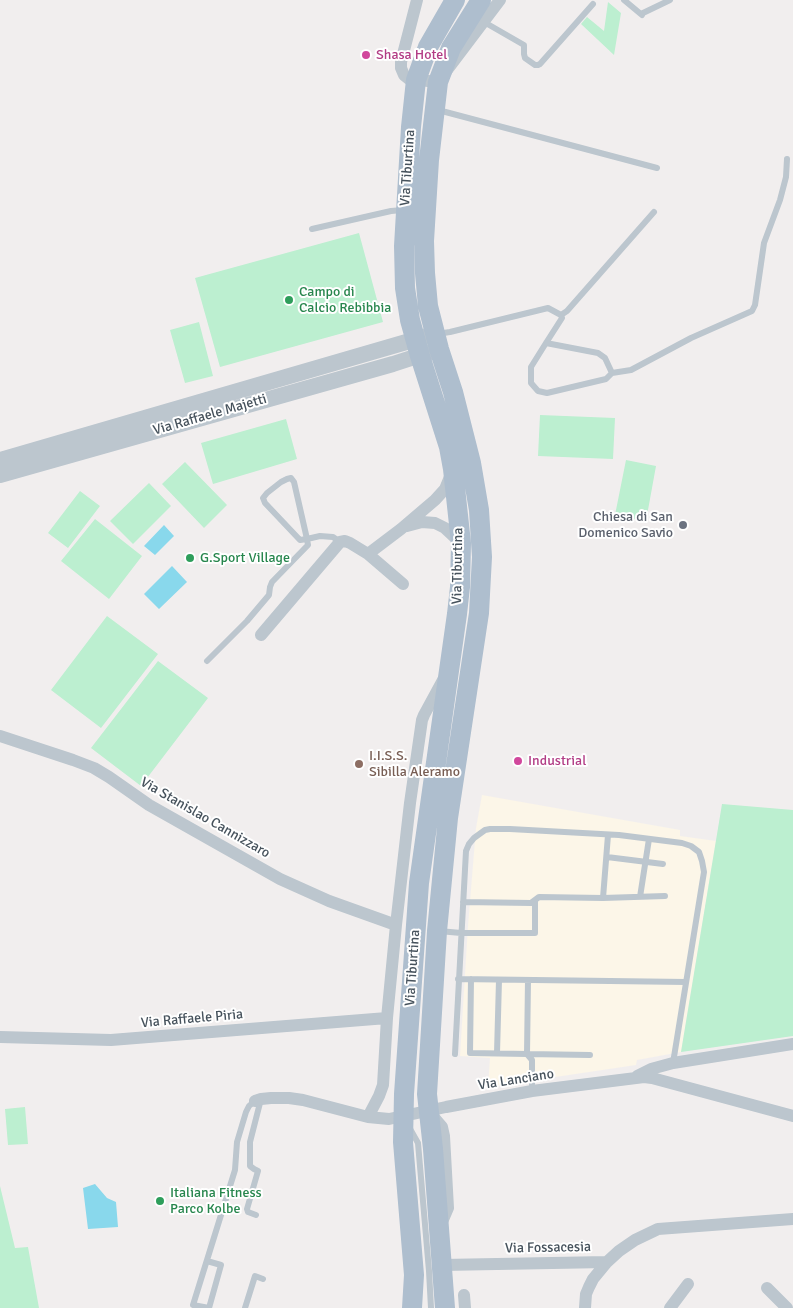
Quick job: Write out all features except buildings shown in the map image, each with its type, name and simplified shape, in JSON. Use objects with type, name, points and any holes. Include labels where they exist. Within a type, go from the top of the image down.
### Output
[{"type":"main road","name":"Via Tiburtina","points":[[404,1116],[419,883],[460,587],[461,543],[453,469],[417,347],[405,288],[405,210],[416,80],[428,47],[455,0]]},
{"type":"main road","points":[[434,109],[438,82],[449,52],[481,0]]},
{"type":"main road","name":"Via Tiburtina","points":[[434,109],[427,189],[424,260],[427,298],[442,339],[471,463],[480,517],[482,563],[479,613],[448,818],[437,931],[426,1094],[426,1119],[433,1149],[445,1308]]},
{"type":"main road","points":[[404,1116],[404,1150],[414,1267],[412,1308]]},
{"type":"street","points":[[417,0],[401,68],[404,75],[409,79],[438,82],[500,0]]},
{"type":"street","points":[[417,347],[442,339]]},
{"type":"street","name":"Via Raffaele Majetti","points":[[5,466],[358,356],[417,347]]},
{"type":"street","name":"Via Raffaele Majetti","points":[[5,466],[363,372],[417,347]]},
{"type":"street","points":[[358,356],[363,372]]},
{"type":"street","points":[[368,554],[401,529],[442,492],[453,469]]},
{"type":"street","points":[[401,529],[418,522],[432,522],[445,528],[461,543]]},
{"type":"street","points":[[261,635],[340,542],[350,543],[368,554],[403,584]]},
{"type":"street","name":"Via Tiburtina","points":[[368,1117],[379,1096],[382,1085],[396,925],[422,720],[450,666]]},
{"type":"street","name":"Via Stanislao Cannizzaro","points":[[0,736],[94,768],[137,798],[280,879],[329,901],[396,925]]},
{"type":"street","name":"Via Raffaele Piria","points":[[0,1037],[111,1040],[387,1018]]},
{"type":"street","name":"Via Lanciano","points":[[634,1078],[651,1069],[673,1063],[793,1044]]},
{"type":"street","name":"Via Lanciano","points":[[258,1100],[289,1098],[368,1117],[389,1119],[404,1116],[426,1119],[532,1091],[634,1078],[652,1078],[793,1116]]},
{"type":"street","name":"Via Fossacesia","points":[[442,1265],[607,1262],[626,1246],[649,1232],[658,1229],[793,1219]]},
{"type":"street","points":[[585,1308],[586,1294],[589,1286],[607,1262]]},
{"type":"street","points":[[670,1308],[688,1284]]},
{"type":"street","points":[[767,1288],[787,1308]]},
{"type":"street","points":[[464,1294],[465,1308]]},
{"type":"lane","points":[[624,0],[642,15],[670,0]]},
{"type":"lane","points":[[484,22],[524,45],[525,58],[538,66],[593,1]]},
{"type":"lane","points":[[434,109],[657,168]]},
{"type":"lane","points":[[654,212],[561,315],[562,318],[531,367],[532,383],[538,391],[548,393],[606,380],[612,373],[631,370],[691,338],[752,311],[756,305],[764,244],[780,200],[786,177],[787,159]]},
{"type":"lane","points":[[312,229],[391,210],[405,210]]},
{"type":"lane","points":[[442,339],[548,308],[561,315]]},
{"type":"lane","points":[[546,343],[598,353],[605,358],[612,373]]},
{"type":"lane","points":[[206,661],[247,621],[269,595],[272,582],[308,545],[307,539],[294,482],[291,478],[281,482],[267,493],[263,498],[265,503],[300,540],[307,539],[320,536],[333,537],[340,542]]},
{"type":"lane","points":[[455,1054],[466,851],[474,838],[485,830],[510,829],[608,835],[682,843],[698,852],[704,872],[673,1063]]},
{"type":"lane","points":[[603,898],[608,835]]},
{"type":"lane","points":[[640,897],[648,839]]},
{"type":"lane","points":[[607,857],[662,864]]},
{"type":"lane","points":[[463,902],[531,903],[539,898],[665,896]]},
{"type":"lane","points":[[437,931],[461,933],[535,932],[535,900]]},
{"type":"lane","points":[[458,979],[686,982]]},
{"type":"lane","points":[[471,979],[470,1053],[590,1055]]},
{"type":"lane","points":[[497,1053],[499,980]]},
{"type":"lane","points":[[528,980],[527,1054],[532,1060],[532,1091]]},
{"type":"lane","points":[[256,1215],[248,1212],[247,1209],[258,1171],[250,1166],[250,1142],[258,1100]]},
{"type":"lane","points":[[207,1261],[221,1264],[209,1308],[194,1304],[207,1261],[235,1170],[237,1142],[246,1112],[251,1104],[258,1100]]},
{"type":"lane","name":"Via Tiburtina","points":[[404,1116],[418,1143]]},
{"type":"lane","name":"Via Tiburtina","points":[[420,1135],[418,1143],[431,1308]]},
{"type":"lane","points":[[245,1308],[255,1276],[263,1279]]},
{"type":"shaded area","points":[[482,795],[680,830],[680,836],[716,841],[681,1052],[637,1060],[636,1065],[488,1087],[490,1058],[460,1056],[476,828]]},
{"type":"green space","points":[[608,2],[621,13],[614,55],[581,24],[587,17],[604,31]]},
{"type":"green space","name":"Campo di Calcio Rebibbia","points":[[359,233],[383,322],[220,367],[195,278]]},
{"type":"green space","points":[[199,322],[213,376],[185,383],[170,330]]},
{"type":"green space","points":[[540,415],[615,418],[613,459],[538,456]]},
{"type":"green space","points":[[286,419],[297,459],[213,484],[201,443]]},
{"type":"green space","points":[[626,460],[656,466],[646,521],[615,515]]},
{"type":"green space","points":[[185,462],[227,505],[204,528],[162,484]]},
{"type":"green space","points":[[149,483],[171,506],[133,544],[110,521]]},
{"type":"green space","points":[[80,491],[100,506],[68,548],[48,533]]},
{"type":"green space","points":[[95,519],[142,556],[109,599],[61,561]]},
{"type":"green space","points":[[107,616],[158,654],[101,728],[51,690]]},
{"type":"green space","points":[[158,661],[208,698],[141,786],[91,748]]},
{"type":"green space","points":[[722,804],[793,810],[793,1036],[681,1052]]},
{"type":"green space","points":[[25,1107],[28,1144],[8,1145],[5,1109]]},
{"type":"green space","points":[[0,1186],[15,1248],[28,1247],[39,1308],[0,1308]]},
{"type":"water","points":[[164,525],[174,536],[155,555],[144,546]]},
{"type":"water","points":[[172,566],[187,582],[159,609],[144,594]]},
{"type":"water","points":[[95,1184],[107,1198],[116,1202],[118,1227],[88,1229],[83,1188]]},
{"type":"place","name":"Shasa Hotel","points":[[366,55]]},
{"type":"place","name":"Campo di Calcio Rebibbia","points":[[289,300]]},
{"type":"place","name":"Chiesa di San Domenico Savio","points":[[683,525]]},
{"type":"place","name":"G.Sport Village","points":[[190,558]]},
{"type":"place","name":"Industrial","points":[[518,761]]},
{"type":"place","name":"I.I.S.S. Sibilla Aleramo","points":[[359,764]]},
{"type":"place","name":"Italiana Fitness Parco Kolbe","points":[[160,1201]]}]
